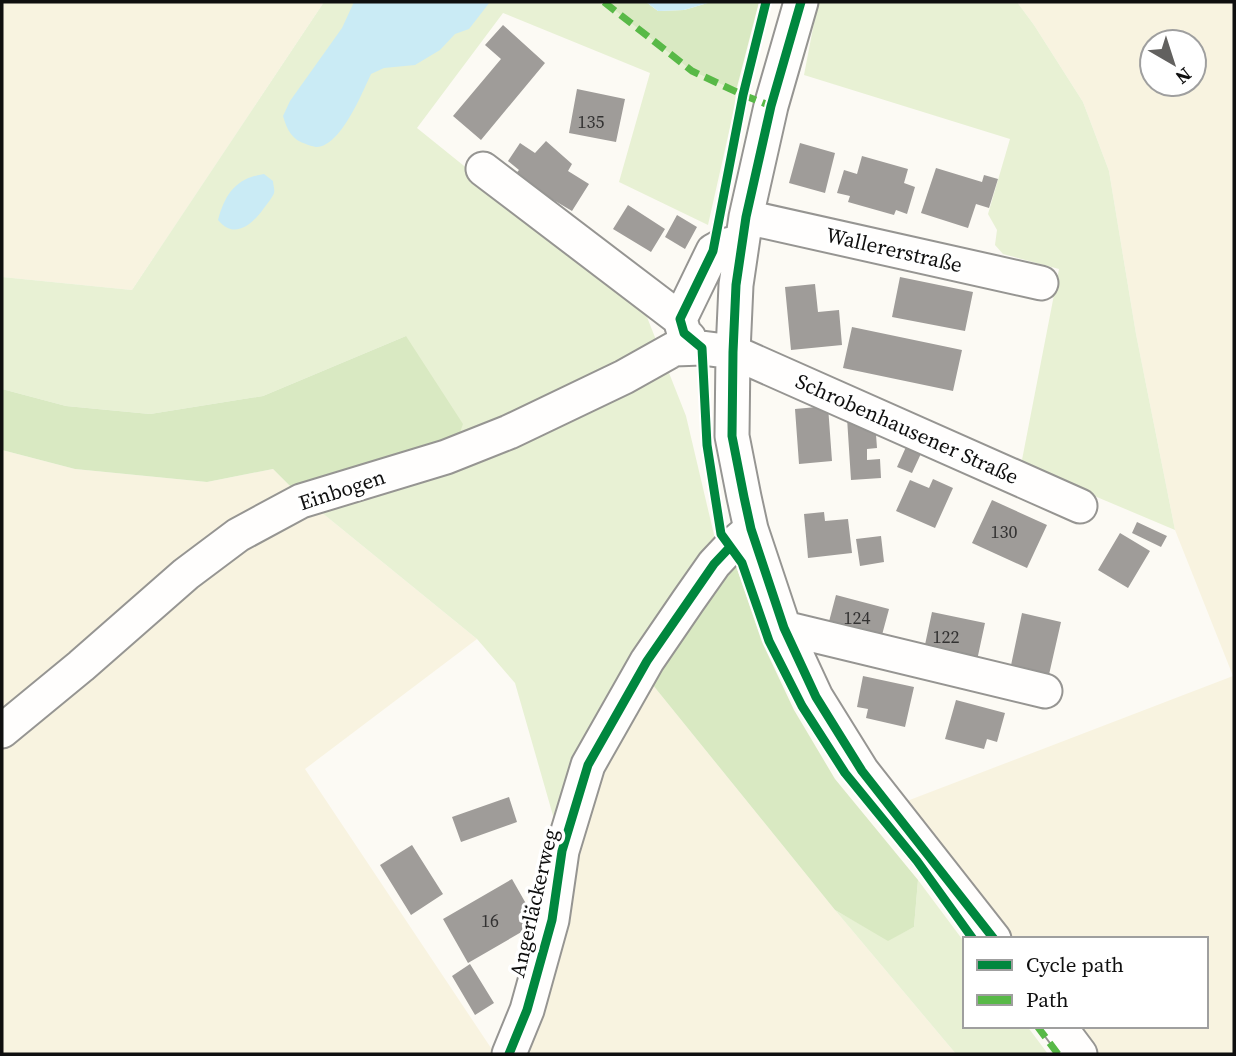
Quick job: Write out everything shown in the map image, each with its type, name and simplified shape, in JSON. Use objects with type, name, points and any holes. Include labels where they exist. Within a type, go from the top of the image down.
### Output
[{"type":"street","points":[[801,2],[771,106],[744,229],[736,285],[718,350],[751,529],[784,628],[816,697],[862,771],[992,937]]},
{"type":"street","name":"Schrobenhausener Straße","points":[[483,169],[680,320],[684,333],[1080,506]]},
{"type":"street","points":[[680,320],[713,251],[744,229]]},
{"type":"street","name":"Wallererstraße","points":[[744,229],[1041,283]]},
{"type":"street","name":"Einbogen","points":[[2,731],[81,666],[186,573],[238,535],[301,501],[446,457],[509,432],[624,377],[674,349],[718,350]]},
{"type":"street","name":"Angerläckerweg","points":[[509,1054],[527,1010],[552,920],[562,851],[587,765],[647,661],[688,601],[714,564],[751,529]]},
{"type":"street","points":[[784,628],[1045,691]]},
{"type":"street","points":[[1060,1028],[1080,1054]]},
{"type":"shaded area","points":[[2,2],[324,2],[132,290],[2,277]]},
{"type":"shaded area","points":[[1017,2],[1234,2],[1234,1054],[1099,1054],[1080,1028],[1208,1028],[1208,937],[1012,937],[907,801],[1233,676],[1175,530],[1136,334],[1109,171],[1083,102]]},
{"type":"shaded area","points":[[2,450],[75,469],[207,482],[273,469],[294,490],[477,639],[305,769],[495,1054],[2,1054]]},
{"type":"shaded area","points":[[648,679],[835,910],[956,1054],[519,1054],[599,765]]},
{"type":"green space","points":[[324,2],[604,2],[692,71],[736,91],[708,225],[619,182],[650,73],[503,13],[417,128],[645,312],[686,416],[715,539],[556,826],[515,683],[477,639],[294,490],[406,336],[263,396],[150,414],[66,406],[2,389],[2,277],[132,290]]},
{"type":"green space","points":[[604,2],[646,2],[658,11],[684,10],[711,2],[759,2],[736,91],[692,71]]},
{"type":"green space","points":[[818,2],[1017,2],[1034,25],[1083,102],[1109,171],[1136,334],[1175,530],[1021,465],[1059,269],[1003,254],[995,245],[997,230],[988,214],[1010,139],[804,75]]},
{"type":"green space","points":[[406,336],[463,424],[456,444],[294,490],[273,469],[207,482],[75,469],[2,450],[2,389],[66,406],[150,414],[263,396]]},
{"type":"green space","points":[[735,563],[762,642],[794,710],[835,779],[918,880],[914,927],[888,941],[835,910],[648,679]]},
{"type":"green space","points":[[918,880],[963,940],[963,1028],[1028,1028],[1048,1054],[956,1054],[835,910],[888,940],[914,927]]},
{"type":"water","points":[[354,2],[490,2],[469,29],[455,34],[440,50],[415,65],[384,68],[371,74],[350,117],[326,144],[317,147],[301,142],[288,130],[283,116],[290,101],[342,28]]},
{"type":"water","points":[[646,2],[711,2],[684,10],[658,11]]},
{"type":"water","points":[[264,174],[273,181],[274,192],[271,199],[243,228],[230,229],[224,226],[218,220],[228,195],[239,183]]},
{"type":"building","points":[[503,25],[545,63],[481,140],[453,116],[501,59],[485,45]]},
{"type":"building","points":[[577,89],[625,99],[616,142],[569,133]]},
{"type":"building","points":[[546,141],[572,164],[568,171],[589,184],[572,211],[545,195],[538,203],[512,178],[519,170],[508,161],[520,143],[535,153]]},
{"type":"building","points":[[800,143],[835,153],[825,193],[789,183]]},
{"type":"building","points":[[862,156],[908,169],[904,183],[915,187],[907,214],[896,210],[894,215],[848,202],[850,196],[837,193],[844,170],[857,174]]},
{"type":"building","points":[[936,168],[982,182],[984,175],[998,179],[989,208],[976,204],[968,228],[921,213]]},
{"type":"building","points":[[628,205],[665,229],[651,252],[613,229]]},
{"type":"building","points":[[677,215],[697,227],[685,249],[665,237]]},
{"type":"building","points":[[900,277],[973,292],[965,331],[892,317]]},
{"type":"building","points":[[815,284],[818,312],[839,310],[842,345],[791,350],[785,287]]},
{"type":"building","points":[[852,327],[962,350],[953,391],[843,368]]},
{"type":"building","points":[[828,406],[832,461],[799,464],[795,409]]},
{"type":"building","points":[[847,418],[875,421],[877,448],[867,449],[867,460],[880,459],[881,478],[851,480]]},
{"type":"building","points":[[910,438],[925,445],[912,473],[897,467]]},
{"type":"building","points":[[933,479],[953,488],[935,528],[896,511],[910,480],[929,488]]},
{"type":"building","points":[[992,500],[1047,525],[1027,568],[972,543]]},
{"type":"building","points":[[824,512],[825,521],[848,519],[852,553],[808,558],[804,514]]},
{"type":"building","points":[[1137,522],[1167,536],[1161,547],[1132,533]]},
{"type":"building","points":[[1120,533],[1150,551],[1128,588],[1098,570]]},
{"type":"building","points":[[881,536],[884,562],[860,566],[856,539]]},
{"type":"building","points":[[836,595],[889,609],[879,646],[826,633]]},
{"type":"building","points":[[932,612],[985,623],[976,665],[923,654]]},
{"type":"building","points":[[1022,613],[1061,622],[1048,679],[1010,670]]},
{"type":"building","points":[[863,676],[914,687],[905,727],[866,718],[868,709],[857,707]]},
{"type":"building","points":[[956,700],[1005,713],[997,742],[987,739],[984,749],[945,739]]},
{"type":"building","points":[[509,797],[517,822],[461,842],[452,817]]},
{"type":"building","points":[[412,845],[443,894],[411,915],[380,865]]},
{"type":"building","points":[[512,879],[537,923],[468,963],[443,919]]},
{"type":"building","points":[[470,964],[494,1003],[475,1015],[452,976]]},
{"type":"marked path","points":[[604,2],[692,71],[771,106]]},
{"type":"marked path","points":[[1038,1028],[1058,1054]]},
{"type":"cycle path","points":[[766,2],[743,95],[713,251],[680,319],[684,333],[702,348],[707,445],[721,534],[742,563],[769,641],[802,706],[845,773],[917,861],[972,937]]},
{"type":"cycle path","points":[[801,2],[771,106],[746,217],[736,285],[732,436],[744,497],[751,529],[784,628],[816,697],[862,771],[992,937]]},
{"type":"cycle path","points":[[509,1054],[527,1010],[552,920],[562,851],[588,765],[647,661],[714,564],[730,547]]}]
